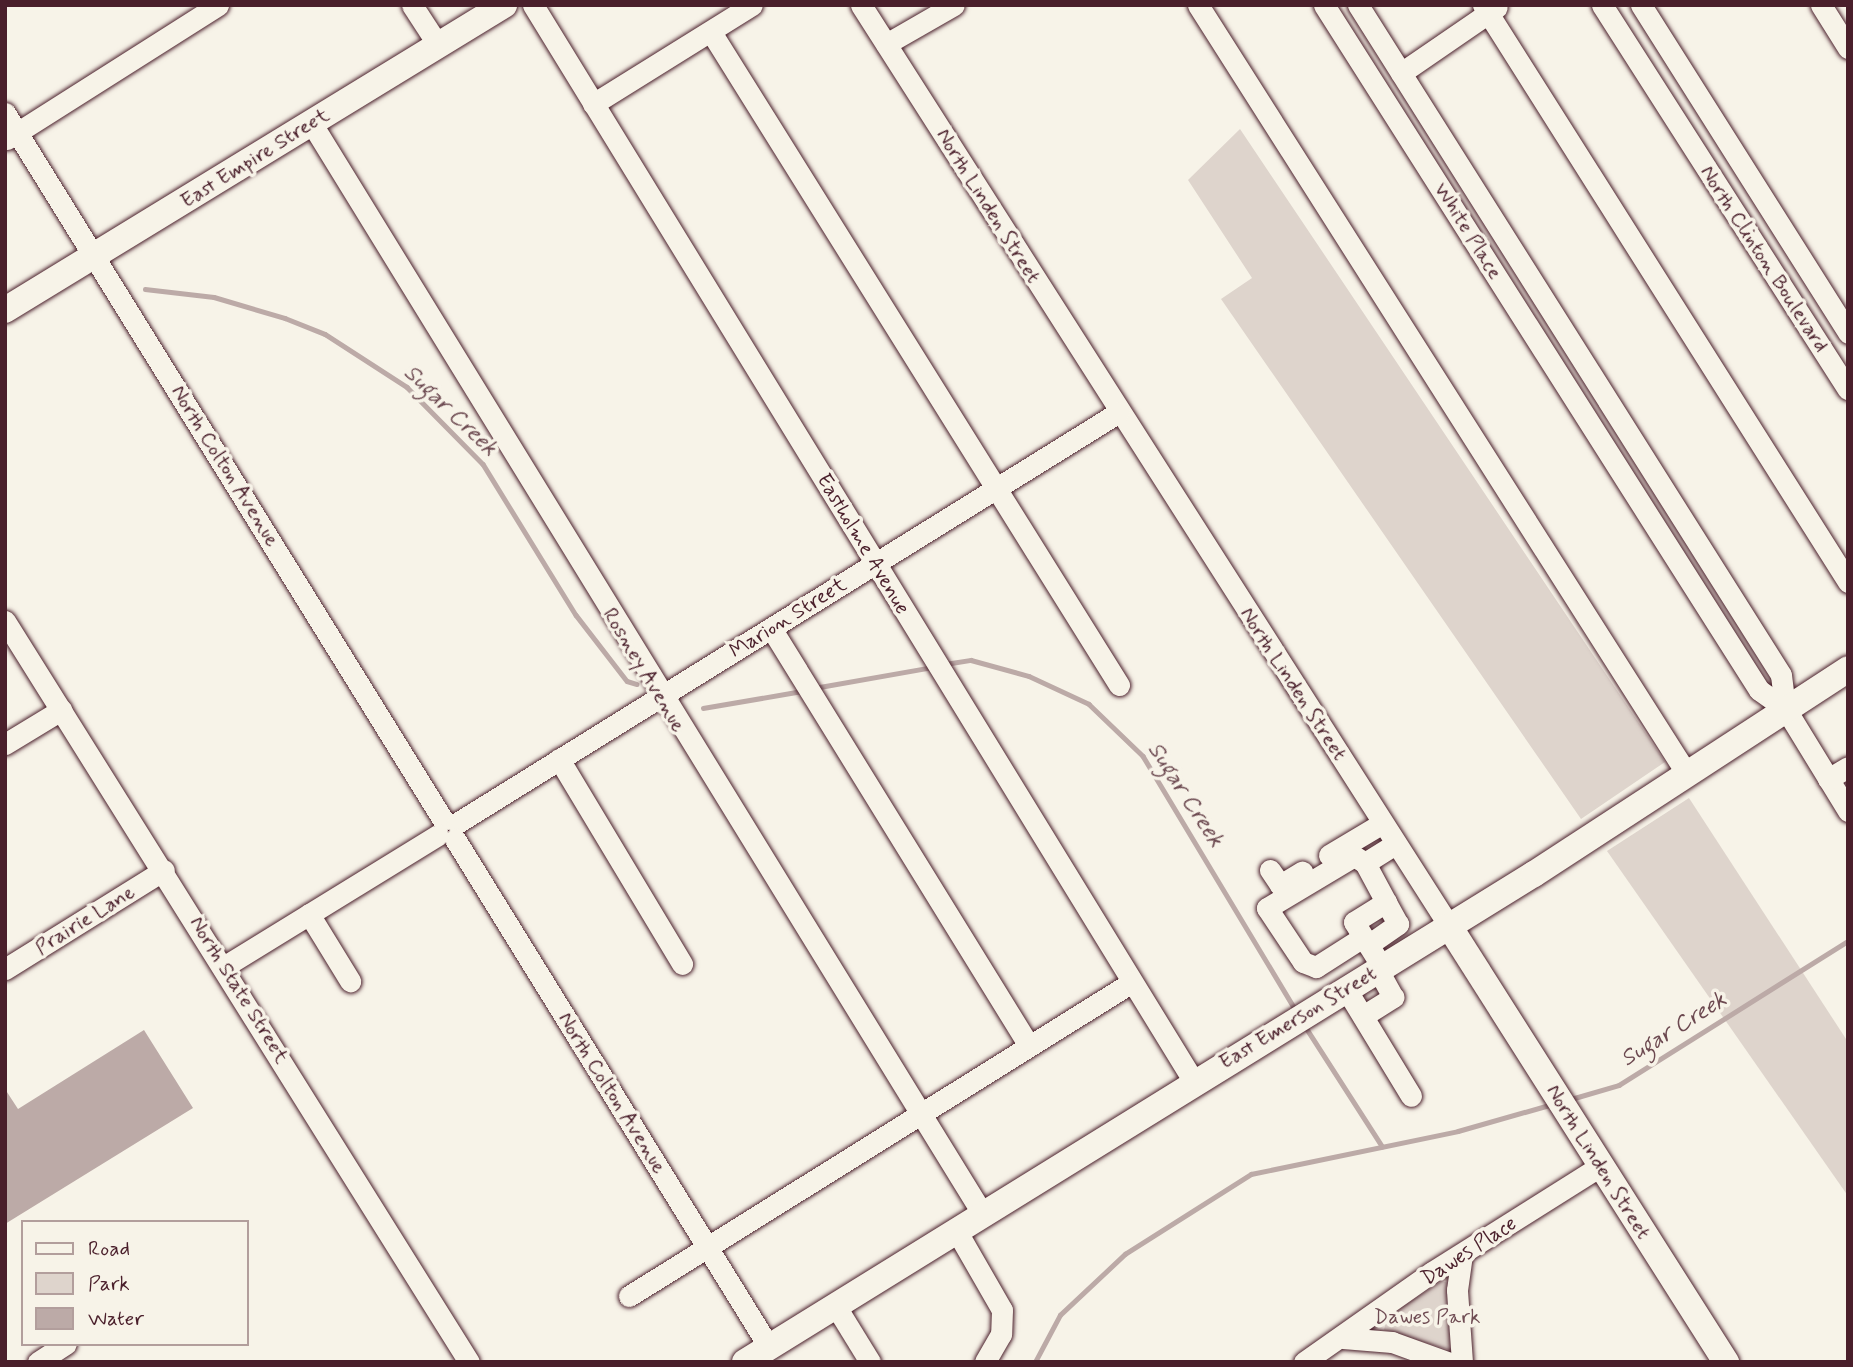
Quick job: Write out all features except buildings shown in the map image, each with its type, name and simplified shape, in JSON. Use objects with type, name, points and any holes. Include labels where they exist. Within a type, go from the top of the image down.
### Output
[{"type":"main road","name":"East Empire Street","points":[[5,310],[504,5]]},
{"type":"main road","name":"East Emerson Street","points":[[745,1362],[1282,1028],[1358,973],[1406,953],[1449,926],[1848,669]]},
{"type":"main road","name":"North Linden Street","points":[[1449,926],[1726,1362]]},
{"type":"street","points":[[11,137],[218,5]]},
{"type":"street","points":[[412,5],[438,45]]},
{"type":"street","name":"Eastholme Avenue","points":[[533,5],[1194,1082]]},
{"type":"street","points":[[593,104],[752,5]]},
{"type":"street","name":"North Linden Street","points":[[861,5],[1381,824],[1449,926]]},
{"type":"street","points":[[886,44],[954,5]]},
{"type":"street","points":[[1198,5],[1687,774]]},
{"type":"street","name":"White Place","points":[[1324,5],[1759,690],[1786,708]]},
{"type":"street","name":"White Place","points":[[1358,5],[1781,675],[1786,708],[1848,811]]},
{"type":"street","name":"North Clinton Boulevard","points":[[1602,5],[1699,156],[1839,356],[1848,389]]},
{"type":"street","name":"North Clinton Boulevard","points":[[1641,5],[1848,333]]},
{"type":"street","points":[[1821,5],[1848,48]]},
{"type":"street","points":[[1376,87],[1381,70],[1389,67],[1401,74],[1490,8],[1848,582]]},
{"type":"street","points":[[711,32],[1119,685]]},
{"type":"street","name":"North Colton Avenue","points":[[5,113],[11,137],[96,256],[769,1347]]},
{"type":"street","name":"Rosney Avenue","points":[[312,124],[660,697],[982,1213]]},
{"type":"street","name":"North Clinton Boulevard","points":[[1699,156],[1726,140]]},
{"type":"street","points":[[1559,376],[1583,362]]},
{"type":"street","name":"Marion Street","points":[[225,966],[1119,412]]},
{"type":"street","points":[[1599,438],[1622,423]]},
{"type":"street","name":"North State Street","points":[[5,621],[225,966],[469,1362]]},
{"type":"street","points":[[771,628],[1029,1046]]},
{"type":"street","points":[[5,744],[61,710]]},
{"type":"street","points":[[559,759],[682,964]]},
{"type":"street","points":[[1828,779],[1848,767]]},
{"type":"street","points":[[1270,870],[1280,885],[1381,824]]},
{"type":"street","points":[[1365,863],[1395,844]]},
{"type":"street","points":[[1332,957],[1316,967],[1303,962],[1267,908],[1354,856],[1365,863],[1398,924],[1358,973]]},
{"type":"street","name":"Prairie Lane","points":[[5,969],[164,870]]},
{"type":"street","points":[[1411,1096],[1363,1016],[1354,922],[1415,874]]},
{"type":"street","points":[[309,914],[350,981]]},
{"type":"street","points":[[1391,930],[1406,953]]},
{"type":"street","points":[[1332,957],[1394,997],[1363,1016]]},
{"type":"street","points":[[1332,957],[1358,973]]},
{"type":"street","points":[[629,1296],[1132,982]]},
{"type":"street","name":"Dawes Place","points":[[1304,1362],[1600,1166]]},
{"type":"street","points":[[956,1230],[1002,1310],[1001,1334],[985,1362]]},
{"type":"street","points":[[1462,1255],[1458,1290],[1462,1362]]},
{"type":"street","points":[[835,1305],[870,1362]]},
{"type":"street","points":[[1343,1338],[1392,1342],[1447,1362]]},
{"type":"street","points":[[38,1362],[63,1346]]},
{"type":"green space","points":[[1240,129],[1665,762],[1581,819],[1221,299],[1252,278],[1188,180]]},
{"type":"green space","points":[[1689,798],[1848,1042],[1848,1196],[1607,851]]},
{"type":"green space","name":"Dawes Park","points":[[1442,1281],[1448,1283],[1450,1350],[1384,1330],[1387,1317]]},
{"type":"water","points":[[144,1030],[193,1108],[5,1224],[5,1089],[18,1109]]},
{"type":"waterway","name":"Sugar Creek","points":[[145,289],[214,297],[285,318],[325,334],[407,387],[483,464],[576,615],[627,681],[637,684]]},
{"type":"waterway","name":"Sugar Creek","points":[[945,664],[971,660],[1029,676],[1089,704],[1143,756],[1297,1012]]},
{"type":"waterway","name":"Sugar Creek","points":[[814,688],[933,667]]},
{"type":"waterway","name":"Sugar Creek","points":[[703,708],[802,691]]},
{"type":"waterway","name":"Sugar Creek","points":[[1571,1099],[1619,1085],[1848,941]]},
{"type":"waterway","name":"Sugar Creek","points":[[1305,1026],[1382,1146]]},
{"type":"waterway","name":"Sugar Creek","points":[[1035,1362],[1060,1315],[1125,1254],[1251,1174],[1458,1131],[1553,1104]]}]
